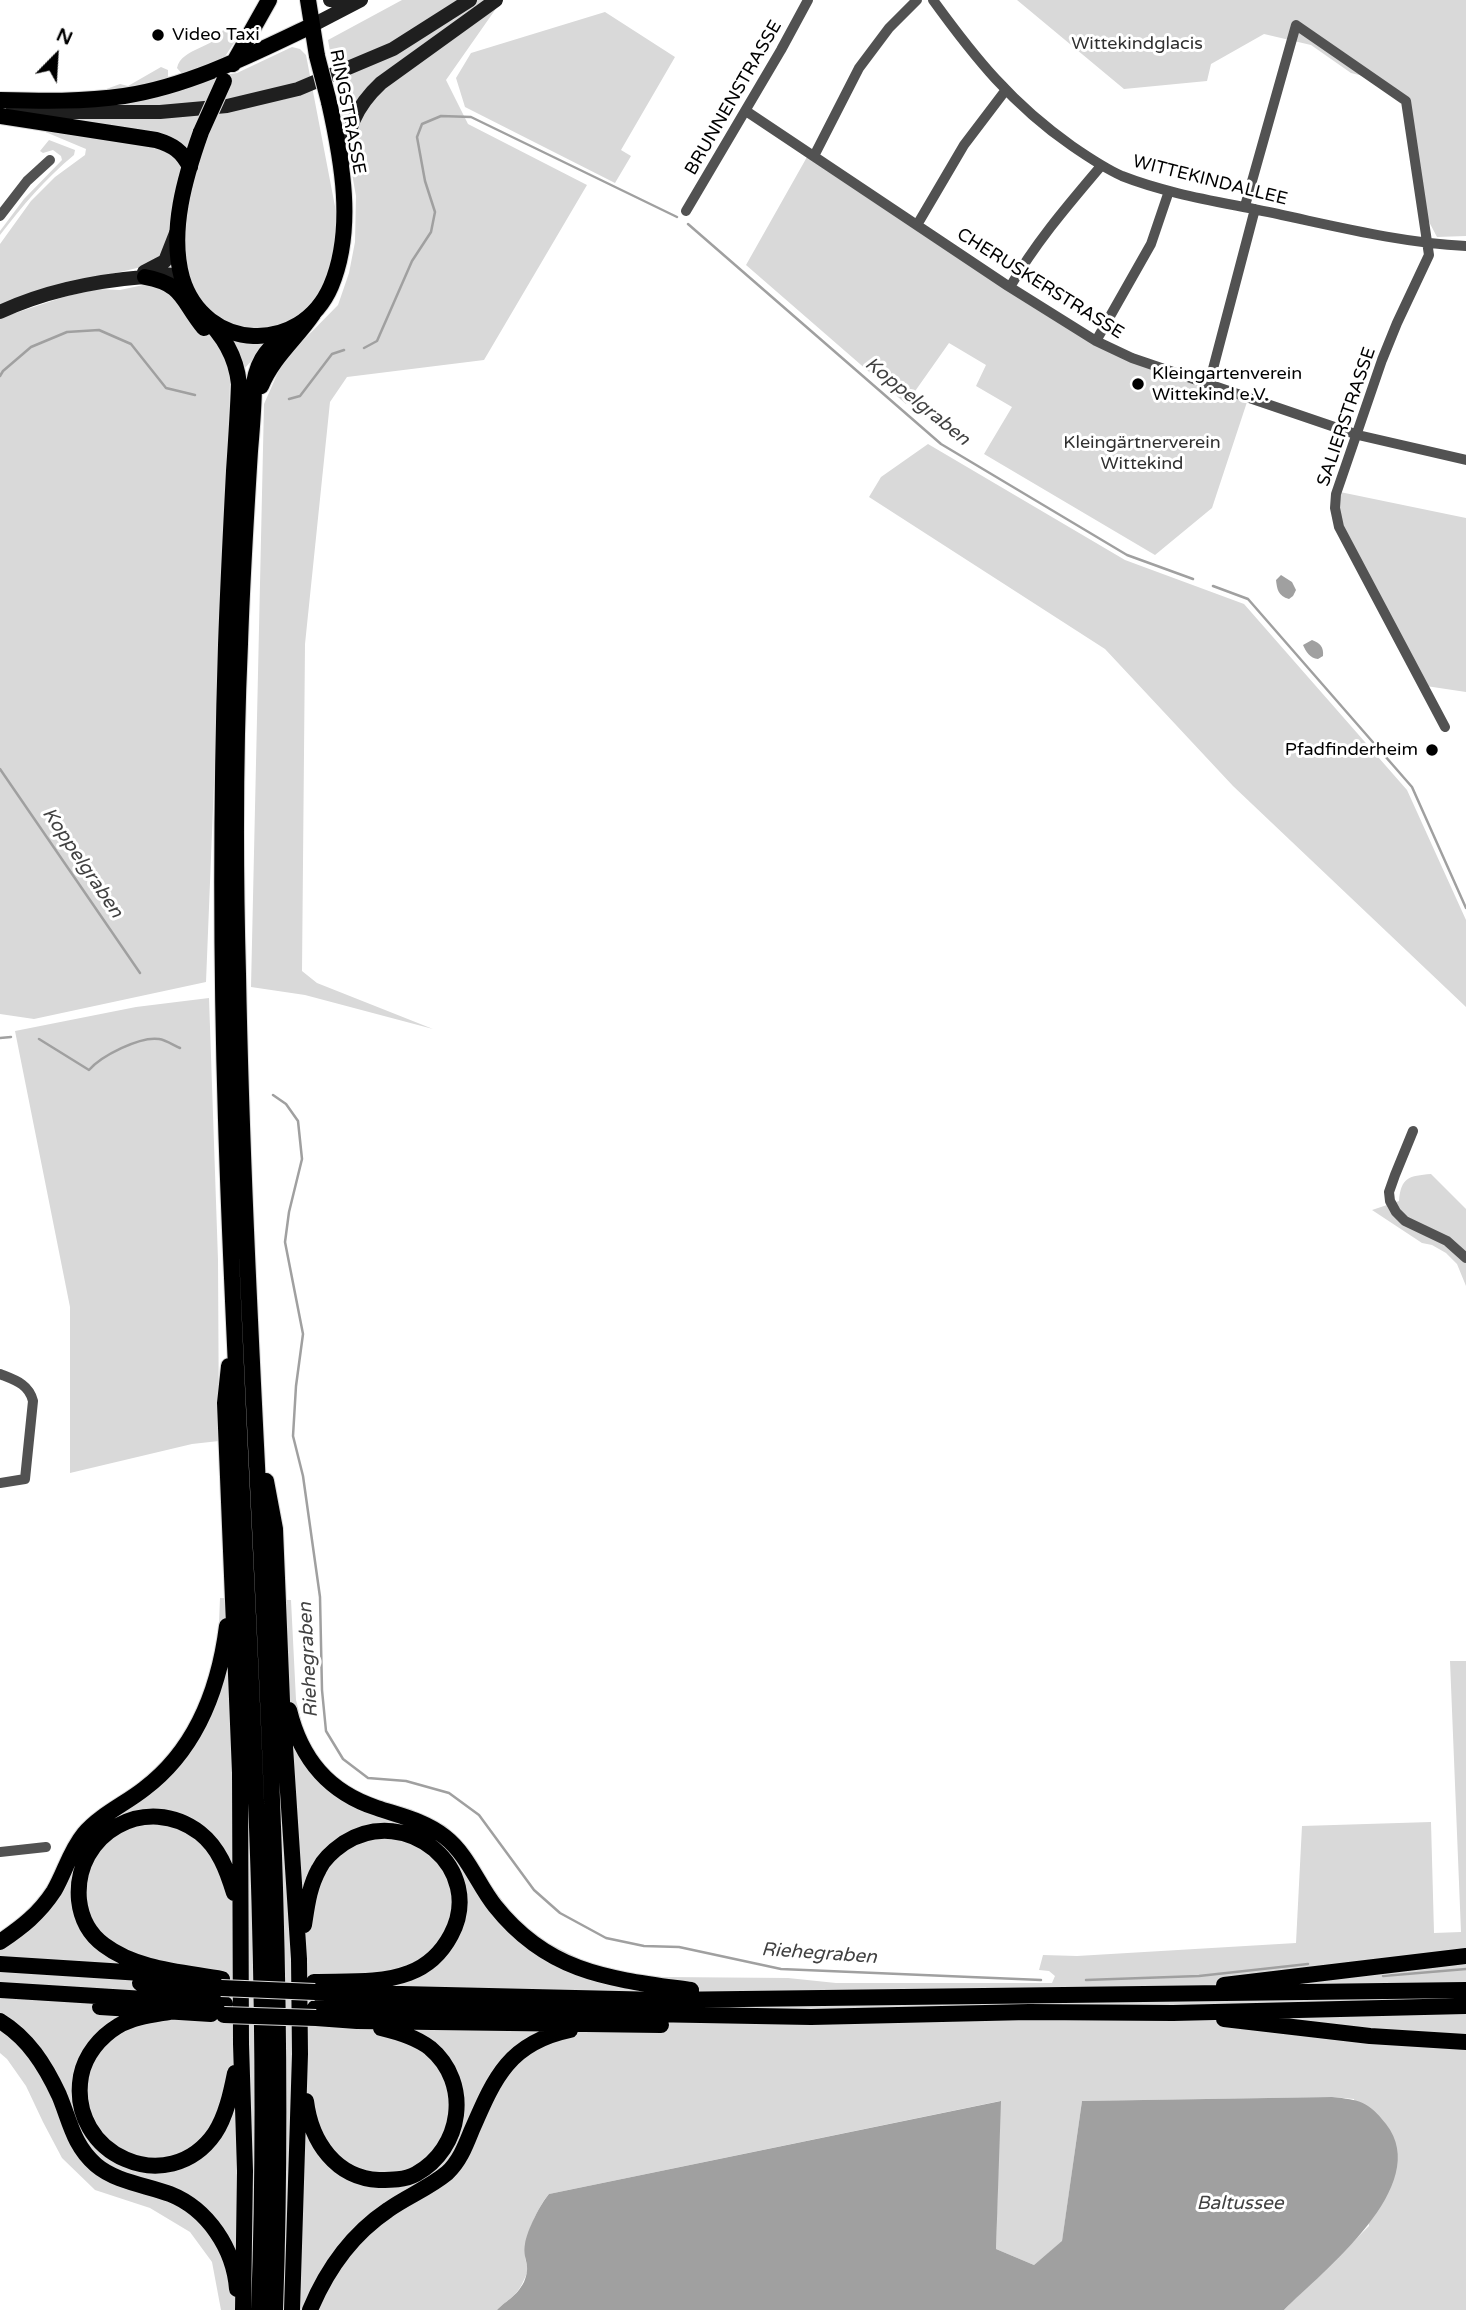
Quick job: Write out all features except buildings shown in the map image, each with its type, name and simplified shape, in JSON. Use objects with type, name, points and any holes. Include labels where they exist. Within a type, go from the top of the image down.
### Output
[{"type":"main road","points":[[259,2310],[262,2243],[261,1956],[256,1774],[234,1311],[223,998],[222,777],[230,530],[239,392],[237,368],[226,342],[190,296],[182,277],[178,229],[188,173],[201,132],[223,82],[269,0]]},
{"type":"main road","name":"RINGSTRASSE","points":[[255,1426],[243,1164],[237,905],[240,646],[254,383],[261,359],[273,344],[313,314],[329,291],[340,261],[343,231],[342,175],[308,0]]},
{"type":"main road","points":[[330,0],[360,1]]},
{"type":"main road","points":[[0,114],[160,112],[228,106],[298,89],[393,49],[470,0]]},
{"type":"main road","points":[[342,175],[350,126],[354,115],[369,94],[496,0]]},
{"type":"main road","points":[[0,100],[63,101],[125,96],[152,90],[234,63],[360,1]]},
{"type":"main road","points":[[0,114],[156,140],[182,153],[188,173]]},
{"type":"main road","points":[[137,277],[165,261],[178,229]]},
{"type":"main road","points":[[0,312],[41,295],[137,277],[169,274],[182,277]]},
{"type":"main road","points":[[137,277],[164,281],[176,288],[191,313],[237,368]]},
{"type":"main road","points":[[254,404],[271,363],[313,314]]},
{"type":"main road","points":[[203,315],[221,327],[249,335],[262,336],[291,331]]},
{"type":"main road","points":[[234,1311],[225,1403],[240,1773],[239,1910],[245,2171],[241,2310]]},
{"type":"main road","points":[[255,1426],[275,1529],[299,1959],[300,2054],[292,2310]]},
{"type":"main road","points":[[255,1426],[277,1954],[275,2310]]},
{"type":"main road","points":[[0,1942],[30,1922],[53,1891],[85,1832],[169,1768],[197,1728],[210,1701],[219,1672],[232,1588]]},
{"type":"main road","points":[[281,1672],[298,1738],[308,1758],[324,1778],[352,1798],[425,1824],[447,1839],[461,1854],[494,1905],[532,1943],[556,1958],[610,1979],[691,1990]]},
{"type":"main road","points":[[223,1997],[160,1968],[135,1961],[96,1939],[83,1919],[78,1888],[80,1872],[91,1849],[105,1833],[121,1823],[142,1816],[165,1816],[184,1822],[202,1834],[216,1850],[224,1863],[239,1910]]},
{"type":"main road","points":[[299,1959],[311,1887],[319,1867],[332,1851],[341,1845],[370,1831],[393,1830],[423,1840],[436,1850],[446,1863],[456,1881],[459,1914],[444,1947],[430,1962],[410,1973],[315,2000]]},
{"type":"main road","points":[[1174,1993],[1270,1978],[1466,1956]]},
{"type":"main road","points":[[0,1964],[223,1997]]},
{"type":"main road","points":[[0,1974],[223,1997],[315,2000],[662,2000],[1466,1990]]},
{"type":"main road","points":[[0,1990],[811,2017],[1466,2006]]},
{"type":"main road","points":[[315,2000],[691,1990],[836,1992],[874,1997]]},
{"type":"main road","points":[[223,1997],[136,2018],[105,2035],[91,2050],[79,2087],[81,2109],[89,2128],[104,2147],[122,2159],[153,2166],[184,2159],[216,2132],[229,2102],[241,2045]]},
{"type":"main road","points":[[300,2054],[308,2117],[324,2151],[350,2174],[393,2180],[414,2176],[431,2164],[442,2151],[455,2125],[457,2101],[451,2075],[435,2053],[402,2034],[357,2021],[315,2000]]},
{"type":"main road","points":[[0,2001],[169,2012]]},
{"type":"main road","points":[[1173,2013],[1356,2035],[1466,2042]]},
{"type":"main road","points":[[357,2021],[596,2025],[751,2024],[811,2017]]},
{"type":"main road","points":[[0,2021],[15,2030],[32,2048],[59,2096],[67,2122],[77,2141],[97,2166],[126,2180],[172,2195],[198,2210],[211,2223],[227,2249],[241,2310]]},
{"type":"main road","points":[[310,2310],[327,2273],[358,2233],[386,2211],[446,2173],[455,2164],[487,2095],[508,2062],[537,2042],[559,2033],[596,2025]]},
{"type":"street","name":"BRUNNENSTRASSE","points":[[686,211],[808,0]]},
{"type":"street","points":[[814,156],[859,68],[889,28],[917,0]]},
{"type":"street","name":"WITTEKINDALLEE","points":[[933,0],[967,47],[1005,91],[1044,126],[1101,166],[1122,176],[1169,191],[1250,208],[1428,243],[1466,246]]},
{"type":"street","name":"SALIERSTRASSE","points":[[1250,208],[1296,25],[1406,102],[1429,255],[1397,323],[1336,494],[1335,518],[1445,727]]},
{"type":"street","points":[[917,225],[964,145],[1005,91]]},
{"type":"street","name":"CHERUSKERSTRASSE","points":[[746,111],[1010,287],[1096,341],[1132,358],[1358,435],[1466,460]]},
{"type":"street","points":[[0,216],[27,181],[50,160]]},
{"type":"street","points":[[1010,287],[1050,226],[1101,166]]},
{"type":"street","points":[[1096,341],[1151,244],[1169,191]]},
{"type":"street","points":[[1209,384],[1250,208]]},
{"type":"street","points":[[1413,1131],[1389,1192],[1390,1201],[1405,1221],[1447,1241],[1466,1258]]},
{"type":"street","points":[[0,1374],[23,1384],[33,1401],[25,1479],[0,1483]]},
{"type":"street","points":[[0,1852],[46,1847]]},
{"type":"green space","points":[[402,0],[502,0],[446,80],[468,124],[587,185],[484,360],[347,377],[330,402],[305,644],[302,971],[317,983],[433,1029],[305,995],[251,987],[264,404],[283,361],[338,305],[349,273],[355,242],[356,196],[328,40]]},
{"type":"green space","name":"Wittekindglacis","points":[[1017,0],[1466,0],[1466,236],[1437,237],[1427,218],[1410,107],[1363,76],[1351,73],[1311,45],[1264,34],[1211,64],[1207,81],[1124,89]]},
{"type":"green space","points":[[605,12],[675,57],[621,150],[631,156],[615,183],[465,107],[456,78],[471,53]]},
{"type":"green space","points":[[223,30],[238,37],[222,61],[183,75],[177,68],[180,61],[213,41]]},
{"type":"green space","points":[[292,47],[300,49],[306,55],[337,217],[333,261],[323,290],[305,316],[271,340],[230,384],[206,982],[34,1019],[0,1014],[0,318],[67,296],[99,289],[120,290],[148,284],[150,265],[43,290],[0,306],[0,244],[31,201],[55,177],[85,155],[86,149],[24,123],[42,116],[95,118],[129,101],[217,76],[237,73]]},
{"type":"green space","points":[[161,67],[168,70],[168,79],[149,86],[101,91],[120,84],[128,86]]},
{"type":"green space","points":[[49,140],[75,150],[74,155],[53,173],[0,235],[0,231],[24,199],[62,160],[53,150],[43,153],[40,151]]},
{"type":"green space","name":"Kleingärtnerverein Wittekind","points":[[807,157],[1091,341],[1168,375],[1247,402],[1212,508],[1155,555],[984,454],[1012,407],[976,386],[986,365],[949,343],[906,404],[746,265]]},
{"type":"green space","points":[[928,444],[1125,560],[1244,604],[1407,790],[1466,920],[1466,1007],[1233,786],[1105,649],[869,497],[881,477]]},
{"type":"green space","points":[[1340,492],[1466,518],[1466,692],[1426,686],[1344,532],[1337,506]]},
{"type":"green space","points":[[209,998],[218,1260],[219,1441],[192,1444],[70,1473],[70,1307],[15,1031],[136,1007]]},
{"type":"green space","points":[[1431,1174],[1466,1209],[1466,1286],[1457,1264],[1446,1253],[1422,1243],[1372,1210],[1399,1201],[1404,1182],[1408,1179]]},
{"type":"green space","points":[[220,1598],[291,1600],[296,1700],[305,1735],[318,1761],[341,1784],[367,1796],[411,1809],[446,1826],[464,1845],[517,1920],[548,1943],[588,1963],[623,1974],[664,1977],[788,1978],[836,1983],[1052,1983],[1055,1976],[1049,1971],[1039,1970],[1043,1955],[1077,1956],[1296,1943],[1302,1826],[1431,1822],[1434,1933],[1461,1932],[1450,1661],[1466,1661],[1466,2310],[1284,2310],[1369,2226],[1354,2099],[1332,2097],[1082,2101],[1062,2242],[1034,2265],[996,2249],[1000,2101],[549,2194],[529,2231],[525,2248],[525,2277],[518,2291],[497,2310],[221,2310],[212,2262],[190,2232],[150,2208],[95,2190],[62,2158],[26,2086],[0,2053],[0,1934],[29,1914],[46,1890],[73,1836],[146,1780],[169,1756],[202,1706],[218,1649]]},
{"type":"water","points":[[1281,575],[1292,582],[1296,590],[1289,599],[1282,596],[1278,589],[1276,580]]},
{"type":"water","points":[[1312,640],[1323,650],[1323,656],[1318,659],[1309,654],[1303,645]]},
{"type":"water","name":"Baltussee","points":[[1332,2097],[1363,2103],[1380,2116],[1397,2148],[1396,2173],[1385,2199],[1368,2225],[1284,2310],[497,2310],[515,2295],[524,2282],[527,2271],[524,2249],[526,2238],[549,2194],[1001,2101],[996,2249],[1034,2265],[1062,2241],[1082,2101]]},
{"type":"waterway","name":"Koppelgraben","points":[[364,348],[377,341],[412,261],[431,232],[435,212],[425,181],[417,137],[422,124],[441,116],[471,117],[677,217]]},
{"type":"waterway","name":"Koppelgraben","points":[[688,224],[941,444],[1127,555],[1193,579]]},
{"type":"waterway","name":"Koppelgraben","points":[[0,376],[31,347],[67,332],[99,330],[131,344],[166,388],[195,395]]},
{"type":"waterway","name":"Koppelgraben","points":[[289,399],[300,396],[332,354],[344,350]]},
{"type":"waterway","name":"Koppelgraben","points":[[1213,586],[1248,599],[1412,787],[1466,908]]},
{"type":"waterway","name":"Koppelgraben","points":[[0,769],[140,973]]},
{"type":"waterway","name":"Riehegraben","points":[[0,1038],[11,1037]]},
{"type":"waterway","name":"Riehegraben","points":[[39,1039],[89,1070],[111,1053],[142,1041],[159,1039],[180,1048]]},
{"type":"waterway","name":"Riehegraben","points":[[273,1095],[286,1104],[298,1121],[302,1159],[289,1212],[285,1242],[303,1334],[293,1436],[303,1476],[320,1597],[322,1690],[326,1731],[343,1759],[368,1778],[406,1781],[449,1793],[479,1815],[534,1890],[560,1913],[606,1938],[644,1946],[679,1947],[781,1969],[1041,1980]]},
{"type":"waterway","name":"Riehegraben","points":[[1086,1980],[1199,1976],[1308,1964]]},
{"type":"waterway","name":"Riehegraben","points":[[1383,1976],[1466,1969]]},
{"type":"place","name":"Video Taxi","points":[[158,35]]},
{"type":"place","name":"Kleingartenverein Wittekind e.V.","points":[[1138,384]]},
{"type":"place","name":"Pfadfinderheim","points":[[1432,750]]}]
